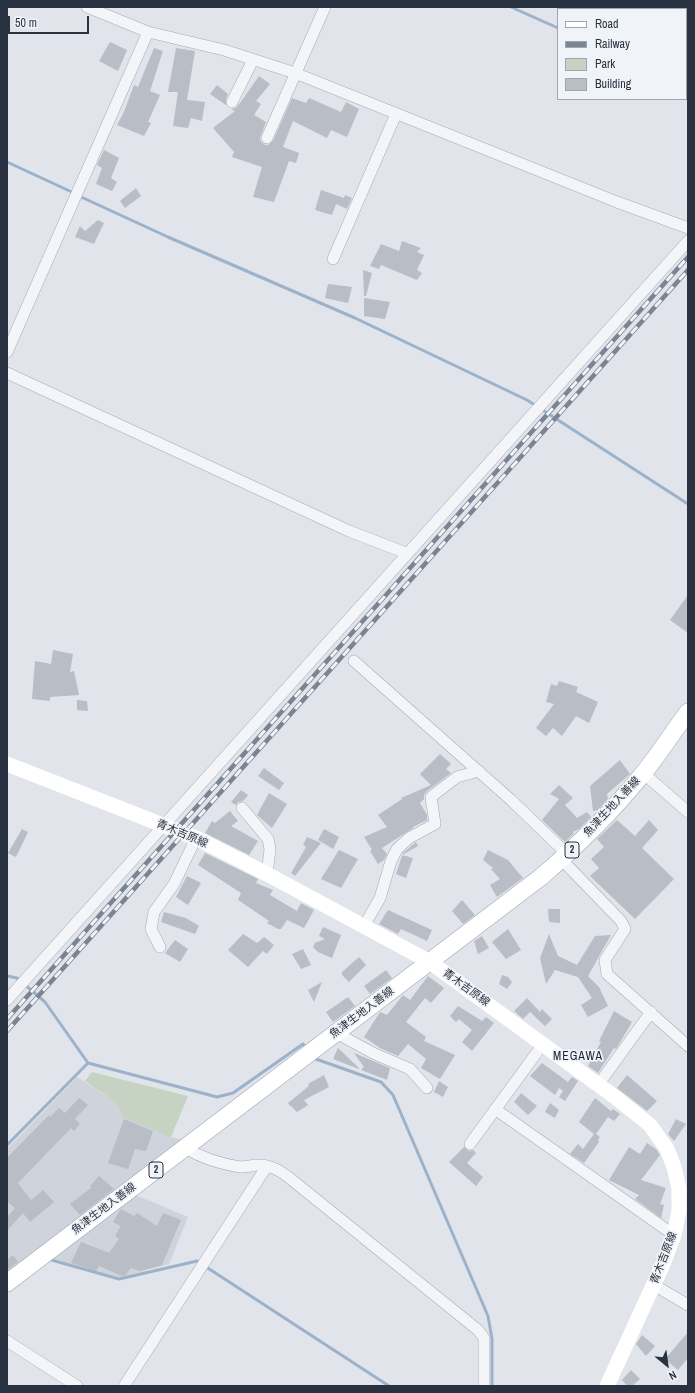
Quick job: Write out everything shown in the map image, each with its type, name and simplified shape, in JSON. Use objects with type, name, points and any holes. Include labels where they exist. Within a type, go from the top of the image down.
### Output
[{"type":"main road","name":"魚津生地入善線","points":[[7,1283],[504,906],[564,857],[591,831],[643,773],[688,712]]},
{"type":"main road","name":"青木吉原線","points":[[7,764],[196,838],[267,874],[430,962],[543,1044],[650,1125],[667,1149],[674,1167],[679,1189],[679,1211],[674,1235],[654,1285],[607,1386]]},
{"type":"street","points":[[86,7],[148,32],[224,50],[295,73],[610,199],[688,228]]},
{"type":"street","points":[[267,138],[325,7]]},
{"type":"street","points":[[7,352],[148,32]]},
{"type":"street","points":[[232,102],[253,60]]},
{"type":"street","points":[[333,259],[396,114]]},
{"type":"street","points":[[7,1000],[688,240]]},
{"type":"street","points":[[7,373],[349,532],[406,553]]},
{"type":"street","points":[[354,661],[511,800],[621,921],[624,929],[605,960],[607,974],[688,1046]]},
{"type":"street","points":[[364,926],[380,898],[391,861],[397,849],[409,838],[435,824],[431,797],[457,777],[479,771]]},
{"type":"street","points":[[643,773],[688,812]]},
{"type":"street","points":[[242,808],[268,839],[270,849],[267,874]]},
{"type":"street","points":[[160,947],[151,929],[154,912],[174,884],[196,838]]},
{"type":"street","points":[[598,1085],[651,1012]]},
{"type":"street","points":[[336,1033],[375,1054],[410,1069],[427,1088]]},
{"type":"street","points":[[470,1144],[543,1044]]},
{"type":"street","points":[[495,1109],[674,1235]]},
{"type":"street","points":[[185,1148],[221,1163],[242,1167],[257,1165],[267,1166],[279,1170],[292,1180],[478,1330],[484,1338],[484,1386]]},
{"type":"street","points":[[124,1386],[267,1166]]},
{"type":"street","points":[[654,1285],[688,1305]]},
{"type":"street","points":[[7,1341],[77,1386]]},
{"type":"shaded area","points":[[77,1077],[171,1137],[185,1140],[7,1277],[7,1149]]},
{"type":"shaded area","points":[[133,1194],[188,1217],[169,1264],[119,1278],[48,1257]]},
{"type":"green space","points":[[92,1072],[188,1096],[171,1137],[123,1117],[117,1103],[85,1081]]},
{"type":"building","points":[[110,42],[127,50],[118,71],[99,61]]},
{"type":"building","points":[[154,48],[163,51],[150,91],[160,95],[148,122],[151,123],[144,136],[117,125],[124,112],[134,85],[138,87]]},
{"type":"building","points":[[176,48],[195,51],[187,100],[205,102],[202,121],[191,118],[188,128],[173,126],[178,92],[168,92]]},
{"type":"building","points":[[259,76],[270,84],[256,101],[261,104],[254,115],[266,122],[260,138],[261,142],[265,145],[268,145],[273,141],[292,98],[306,103],[309,98],[341,112],[346,102],[359,109],[347,137],[331,130],[327,138],[293,121],[283,147],[299,153],[296,163],[289,161],[274,202],[253,197],[262,167],[232,157],[234,152],[213,128],[235,111],[231,109],[236,108]]},
{"type":"building","points":[[217,85],[228,94],[226,105],[210,94]]},
{"type":"building","points":[[104,150],[119,158],[111,178],[117,182],[112,191],[96,184],[102,168],[97,165]]},
{"type":"building","points":[[136,188],[141,196],[125,208],[120,201]]},
{"type":"building","points":[[321,190],[344,198],[345,195],[352,198],[347,209],[336,204],[332,215],[315,210]]},
{"type":"building","points":[[98,220],[104,223],[94,244],[75,237],[80,226],[85,231]]},
{"type":"building","points":[[402,241],[421,248],[417,252],[424,255],[417,270],[422,273],[417,280],[381,265],[379,269],[370,266],[381,244],[399,251]]},
{"type":"building","points":[[363,270],[372,273],[366,296],[364,296]]},
{"type":"building","points":[[328,284],[352,287],[348,303],[325,298]]},
{"type":"building","points":[[364,298],[390,302],[385,319],[364,316]]},
{"type":"building","points":[[688,595],[688,633],[670,620]]},
{"type":"building","points":[[53,650],[73,654],[70,672],[74,671],[79,695],[50,697],[50,701],[32,699],[35,661],[51,664]]},
{"type":"building","points":[[559,681],[578,687],[576,692],[598,702],[589,723],[576,716],[562,736],[553,728],[546,736],[536,728],[554,704],[546,702],[551,684],[557,686]]},
{"type":"building","points":[[77,700],[87,701],[88,711],[77,710]]},
{"type":"building","points":[[440,754],[451,764],[446,769],[451,773],[427,791],[424,795],[424,799],[420,803],[427,815],[427,820],[413,827],[382,848],[387,854],[384,860],[378,864],[364,837],[387,827],[378,815],[402,799],[401,798],[431,785],[420,774]]},
{"type":"building","points":[[620,760],[630,774],[607,794],[608,799],[598,810],[593,811],[590,786]]},
{"type":"building","points":[[264,768],[284,783],[279,790],[258,776]]},
{"type":"building","points":[[559,785],[573,798],[565,805],[577,818],[587,812],[591,817],[579,829],[573,832],[574,833],[565,842],[542,820],[559,799],[550,794]]},
{"type":"building","points":[[241,790],[248,795],[243,801],[238,802],[236,805],[231,802]]},
{"type":"building","points":[[269,793],[287,804],[272,828],[257,815]]},
{"type":"building","points":[[230,811],[238,821],[231,826],[258,841],[249,855],[205,833],[212,821],[215,823]]},
{"type":"building","points":[[617,820],[635,836],[649,820],[658,830],[642,848],[674,879],[635,919],[590,876],[599,868],[591,859],[604,847],[597,839]]},
{"type":"building","points":[[22,829],[28,832],[16,857],[8,853]]},
{"type":"building","points":[[324,829],[339,837],[333,849],[318,840]]},
{"type":"building","points":[[307,837],[321,843],[295,876],[291,873],[306,847],[303,845]]},
{"type":"building","points":[[416,842],[418,846],[402,855],[403,853]]},
{"type":"building","points":[[339,850],[358,859],[341,888],[321,879]]},
{"type":"building","points":[[488,850],[508,860],[523,878],[497,897],[490,885],[500,879],[491,869],[493,868],[483,860]]},
{"type":"building","points":[[205,853],[258,879],[256,883],[273,890],[270,895],[297,911],[301,903],[314,910],[304,928],[287,920],[281,929],[267,923],[269,921],[238,900],[241,893],[198,865]]},
{"type":"building","points":[[402,855],[413,858],[406,878],[396,874]]},
{"type":"building","points":[[187,876],[201,883],[188,905],[176,897]]},
{"type":"building","points":[[462,900],[475,915],[463,924],[452,911]]},
{"type":"building","points":[[548,909],[560,909],[560,923],[549,922]]},
{"type":"building","points":[[388,910],[432,930],[427,941],[401,929],[398,934],[379,924]]},
{"type":"building","points":[[164,912],[186,918],[199,926],[195,934],[161,922]]},
{"type":"building","points":[[323,927],[341,935],[332,958],[318,952],[313,947],[315,943],[325,939],[319,936]]},
{"type":"building","points":[[508,929],[521,950],[506,959],[492,942]]},
{"type":"building","points":[[243,934],[257,943],[264,937],[274,945],[267,954],[263,951],[248,967],[228,950]]},
{"type":"building","points":[[549,934],[558,956],[577,965],[595,936],[611,935],[588,976],[599,987],[608,1006],[588,1017],[581,1005],[592,998],[578,977],[555,970],[546,984],[540,958]]},
{"type":"building","points":[[482,936],[489,948],[478,954],[474,941]]},
{"type":"building","points":[[175,940],[188,949],[180,962],[165,953]]},
{"type":"building","points":[[303,949],[311,965],[301,969],[292,954]]},
{"type":"building","points":[[359,957],[366,965],[349,982],[342,975],[342,972]]},
{"type":"building","points":[[386,970],[392,978],[370,994],[364,986]]},
{"type":"building","points":[[502,975],[508,977],[512,982],[507,989],[499,984]]},
{"type":"building","points":[[428,976],[444,988],[431,1003],[425,998],[406,1022],[426,1037],[424,1041],[455,1055],[440,1079],[421,1068],[426,1059],[408,1044],[398,1056],[380,1048],[364,1037],[380,1012],[387,1015],[403,995],[410,1000]]},
{"type":"building","points":[[322,982],[314,1002],[308,990]]},
{"type":"building","points":[[348,997],[355,1006],[333,1022],[326,1012]]},
{"type":"building","points":[[527,998],[540,1012],[542,1009],[552,1019],[545,1026],[530,1012],[523,1019],[514,1011]]},
{"type":"building","points":[[458,1006],[482,1021],[486,1017],[494,1023],[472,1051],[462,1042],[472,1030],[459,1019],[456,1022],[450,1016]]},
{"type":"building","points":[[614,1011],[632,1022],[616,1049],[614,1048],[598,1073],[588,1066],[601,1042],[599,1041]]},
{"type":"building","points":[[338,1048],[359,1068],[359,1069],[333,1059]]},
{"type":"building","points":[[354,1053],[390,1068],[387,1080],[361,1070],[364,1067]]},
{"type":"building","points":[[542,1063],[568,1082],[572,1077],[578,1081],[565,1101],[559,1097],[563,1091],[559,1088],[555,1095],[530,1076]]},
{"type":"building","points":[[324,1075],[329,1087],[304,1100],[308,1105],[297,1112],[290,1106],[288,1103],[309,1086],[308,1084]]},
{"type":"building","points":[[627,1075],[657,1101],[647,1111],[617,1088]]},
{"type":"building","points":[[439,1081],[448,1087],[443,1097],[434,1092]]},
{"type":"building","points":[[521,1093],[537,1106],[528,1115],[514,1102]]},
{"type":"building","points":[[79,1098],[88,1105],[75,1119],[80,1124],[74,1131],[71,1128],[18,1183],[31,1200],[43,1190],[54,1202],[30,1222],[23,1213],[7,1231],[7,1217],[15,1208],[7,1201],[7,1158],[49,1115],[50,1117],[59,1108],[65,1113]]},
{"type":"building","points":[[595,1098],[611,1111],[613,1109],[620,1114],[614,1121],[608,1117],[596,1134],[600,1137],[598,1140],[599,1142],[584,1163],[570,1154],[578,1144],[583,1149],[594,1134],[579,1122]]},
{"type":"building","points":[[550,1103],[559,1110],[555,1118],[545,1112]]},
{"type":"building","points":[[124,1119],[153,1131],[146,1151],[135,1149],[128,1169],[108,1163]]},
{"type":"building","points":[[676,1119],[686,1124],[674,1141],[668,1134]]},
{"type":"building","points":[[647,1143],[656,1149],[660,1155],[641,1180],[666,1188],[660,1204],[664,1205],[661,1218],[635,1199],[639,1195],[609,1180],[629,1147],[640,1154]]},
{"type":"building","points":[[464,1147],[469,1151],[473,1150],[476,1153],[467,1163],[483,1177],[476,1186],[449,1162]]},
{"type":"building","points":[[99,1176],[114,1189],[80,1215],[70,1204],[91,1188],[90,1186]]},
{"type":"building","points":[[121,1209],[134,1216],[137,1213],[157,1226],[163,1213],[181,1220],[162,1265],[140,1271],[131,1268],[124,1277],[99,1266],[96,1271],[71,1263],[81,1242],[109,1253],[119,1239],[115,1236],[121,1226],[113,1222]]},
{"type":"building","points":[[13,1255],[18,1262],[7,1270],[7,1260]]},
{"type":"building","points":[[688,1332],[688,1358],[678,1370],[665,1359]]},
{"type":"building","points":[[642,1335],[655,1346],[646,1356],[636,1344]]},
{"type":"building","points":[[631,1370],[640,1379],[632,1386],[627,1386],[622,1380]]},
{"type":"waterway","points":[[511,7],[557,28]]},
{"type":"waterway","points":[[7,162],[74,193]]},
{"type":"waterway","points":[[79,196],[168,237],[355,318],[527,400],[688,504]]},
{"type":"waterway","points":[[7,976],[17,978],[45,1002],[88,1063],[217,1097],[233,1093],[303,1044],[306,1048]]},
{"type":"waterway","points":[[313,1058],[381,1082],[393,1095],[488,1316],[492,1339],[492,1386]]},
{"type":"waterway","points":[[7,1145],[88,1063]]},
{"type":"waterway","points":[[48,1259],[119,1279],[197,1261],[389,1386]]},
{"type":"railway","points":[[7,1019],[688,257]]},
{"type":"railway","points":[[7,1031],[688,270]]},
{"type":"district","name":"MEGAWA","points":[[578,1057]]}]
